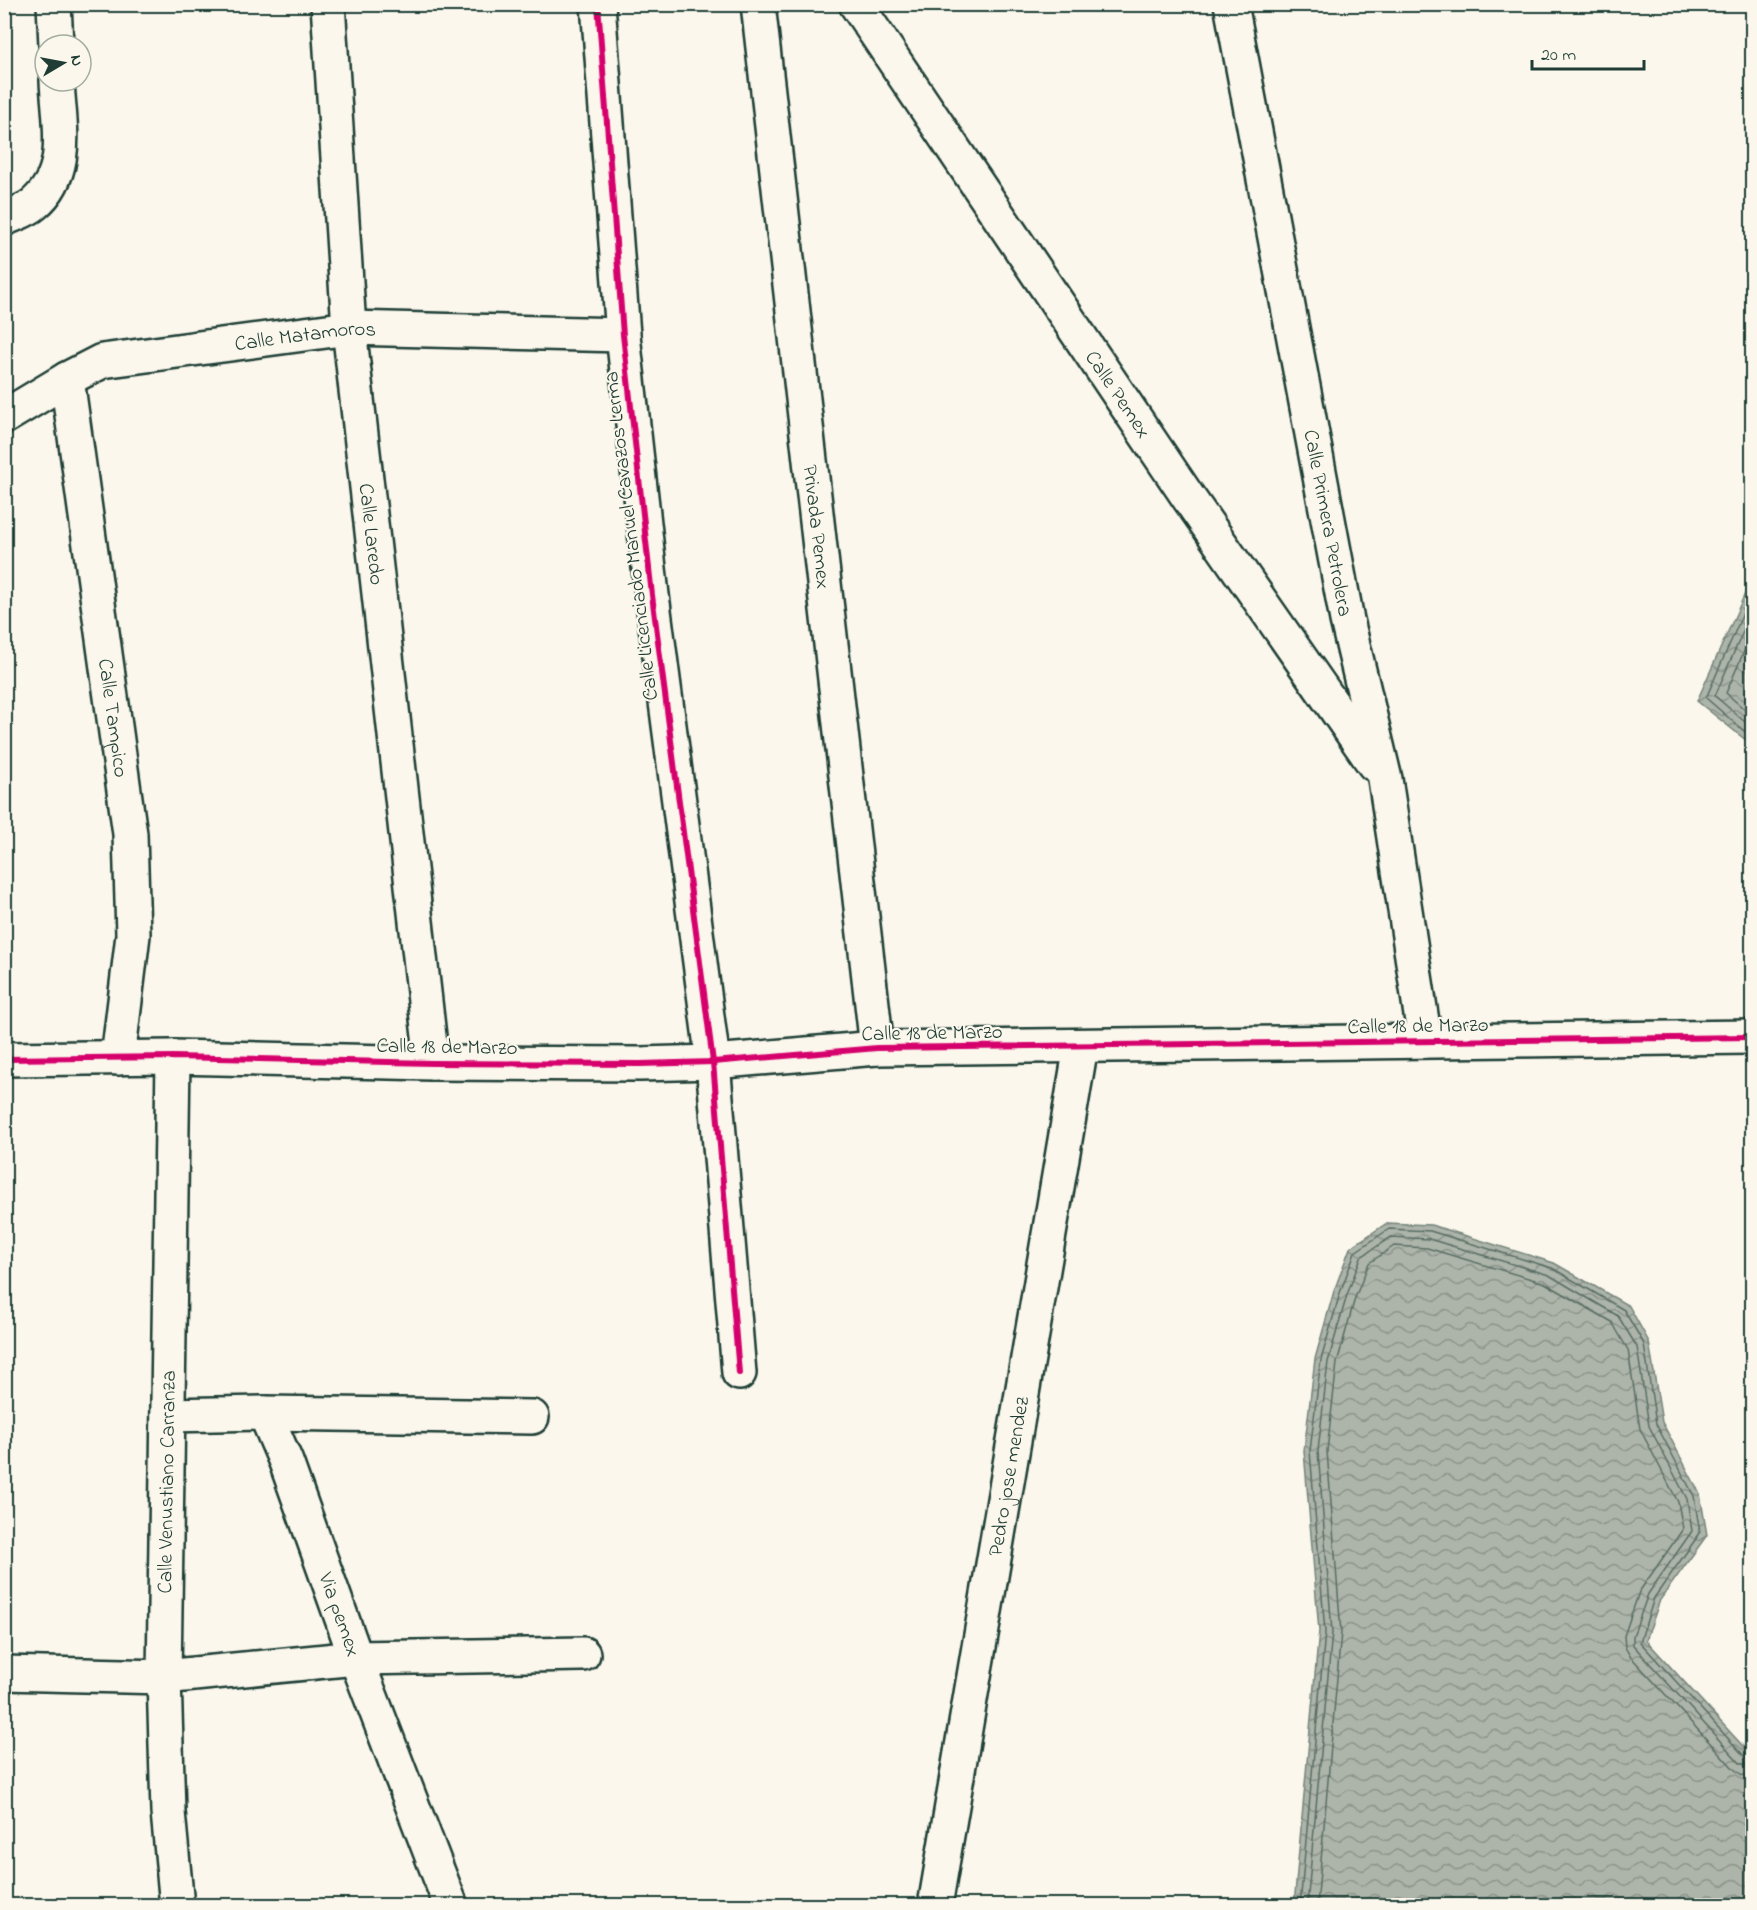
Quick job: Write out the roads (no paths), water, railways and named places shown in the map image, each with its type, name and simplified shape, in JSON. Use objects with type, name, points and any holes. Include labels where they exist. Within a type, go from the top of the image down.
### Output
[{"type":"street","points":[[54,4],[55,33]]},
{"type":"street","name":"Calle Laredo","points":[[328,4],[349,328],[432,1063]]},
{"type":"street","name":"Calle Licenciado Manuel Cavazos Lerma","points":[[598,4],[623,335],[652,595],[713,1062],[739,1373]]},
{"type":"street","name":"Privada Pemex","points":[[758,4],[877,1048]]},
{"type":"street","name":"Calle Pemex","points":[[856,4],[1181,488],[1384,779]]},
{"type":"street","name":"Calle Primera Petrolera","points":[[1231,4],[1347,620],[1384,779],[1425,1041]]},
{"type":"street","points":[[4,219],[33,205],[56,177],[61,154],[58,93]]},
{"type":"street","name":"Calle Matamoros","points":[[4,417],[66,379],[102,361],[349,328],[623,335]]},
{"type":"street","name":"Calle Tampico","points":[[66,379],[130,834],[133,935],[118,1058]]},
{"type":"street","name":"Calle 18 de Marzo","points":[[4,1059],[173,1057],[432,1063],[640,1064],[713,1062],[877,1048],[1752,1037]]},
{"type":"street","name":"Pedro jose mendez","points":[[935,1905],[1081,1046]]},
{"type":"street","name":"Calle Venustiano Carranza","points":[[173,1057],[164,1677],[168,1812],[177,1905]]},
{"type":"street","name":"Via pemex","points":[[265,1413],[286,1462],[356,1658],[451,1905]]},
{"type":"street","points":[[168,1414],[532,1417]]},
{"type":"street","points":[[4,1673],[164,1677],[356,1658],[583,1654]]},
{"type":"water","points":[[1752,578],[1752,745],[1697,701]]},
{"type":"water","points":[[1387,1223],[1431,1225],[1554,1263],[1629,1306],[1649,1342],[1662,1422],[1700,1494],[1707,1535],[1660,1600],[1646,1640],[1752,1756],[1752,1905],[1294,1905],[1319,1631],[1304,1451],[1315,1359],[1334,1291],[1350,1248]]}]
